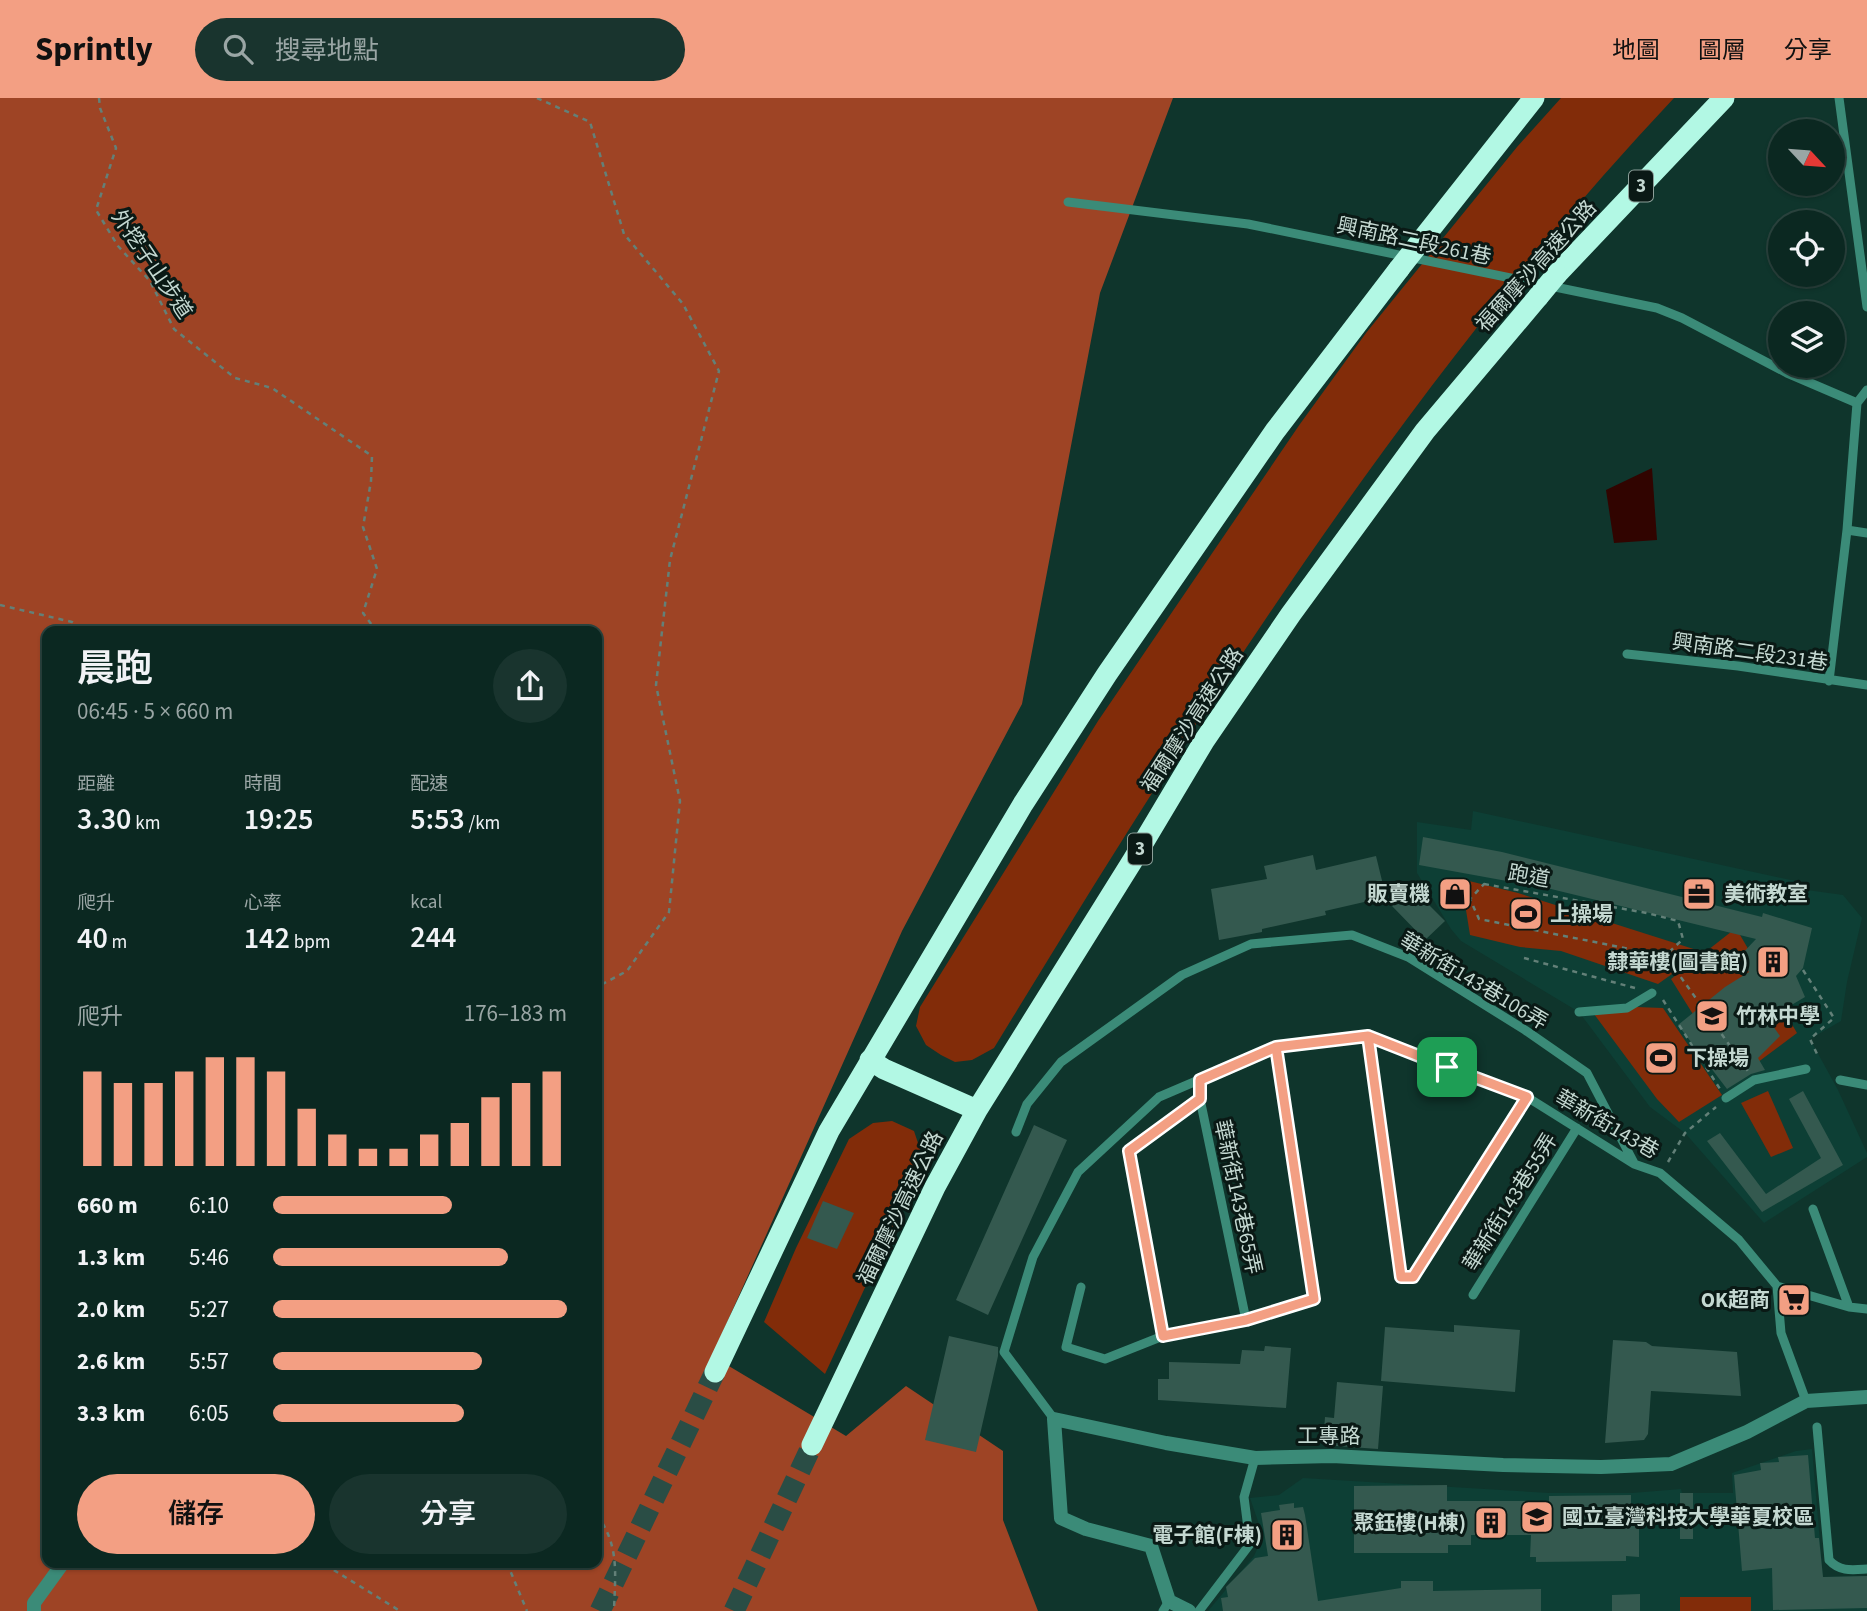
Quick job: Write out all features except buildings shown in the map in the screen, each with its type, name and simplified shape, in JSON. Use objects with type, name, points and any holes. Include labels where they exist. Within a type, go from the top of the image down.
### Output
[{"type":"highway","points":[[715,1372],[829,1131],[1023,804],[1107,674],[1275,430],[1534,98]]},
{"type":"highway","name":"福爾摩沙高速公路","points":[[812,1445],[935,1187],[976,1110],[1133,860],[1204,741],[1291,614],[1425,431],[1557,274],[1724,98]]},
{"type":"highway","points":[[870,1060],[976,1110]]},
{"type":"street","name":"工專路","points":[[1054,1419],[1166,1443],[1255,1458],[1332,1455],[1503,1465],[1601,1467],[1671,1464],[1747,1432],[1806,1401],[1867,1397]]},
{"type":"street","points":[[1054,1419],[1061,1518],[1086,1528],[1151,1546],[1166,1606],[1189,1611]]},
{"type":"street","points":[[34,1611],[34,1603],[59,1568]]},
{"type":"lane","points":[[1839,98],[1867,307]]},
{"type":"lane","name":"興南路二段261巷","points":[[1068,202],[1248,225],[1657,308],[1682,318],[1787,373],[1857,403]]},
{"type":"lane","points":[[1829,681],[1847,530],[1857,403],[1867,390]]},
{"type":"lane","points":[[1847,530],[1867,533]]},
{"type":"lane","name":"興南路二段231巷","points":[[1628,653],[1867,685]]},
{"type":"lane","name":"華新街143巷106弄","points":[[1016,1132],[1027,1104],[1061,1062],[1182,975],[1251,944],[1352,935],[1408,957],[1525,1030],[1587,1073],[1634,1164]]},
{"type":"lane","points":[[1579,1012],[1627,1008],[1652,993]]},
{"type":"lane","points":[[1368,1036],[1401,1277],[1413,1277],[1527,1097]]},
{"type":"lane","name":"華新街143巷","points":[[1054,1419],[1004,1352],[1033,1257],[1078,1172],[1159,1097],[1276,1047],[1368,1036],[1527,1097],[1634,1164],[1660,1173],[1739,1240],[1777,1286]]},
{"type":"lane","points":[[1081,1287],[1066,1347],[1105,1359],[1163,1336],[1246,1320],[1314,1299],[1276,1047]]},
{"type":"lane","points":[[1726,1098],[1754,1080],[1806,1069]]},
{"type":"lane","name":"華新街143巷65弄","points":[[1200,1080],[1200,1099],[1246,1320]]},
{"type":"lane","points":[[1840,1080],[1867,1085]]},
{"type":"lane","points":[[1163,1336],[1129,1151],[1200,1099]]},
{"type":"lane","name":"華新街143巷55弄","points":[[1473,1295],[1577,1128]]},
{"type":"lane","points":[[1813,1209],[1849,1307]]},
{"type":"lane","points":[[1806,1401],[1781,1333],[1777,1286],[1849,1307],[1867,1309]]},
{"type":"lane","points":[[1817,1427],[1829,1560],[1835,1566],[1846,1570],[1867,1569]]},
{"type":"lane","points":[[1199,1611],[1250,1544],[1244,1497],[1255,1458]]},
{"type":"path","name":"外挖子山步道","points":[[99,98],[100,108],[116,148],[96,209],[118,246],[150,281],[174,329],[235,378],[272,388],[372,456],[372,481],[363,527],[377,569],[363,613],[373,626]]},
{"type":"path","points":[[537,98],[590,122],[624,234],[683,304],[719,370],[670,561],[656,685],[680,801],[669,912],[628,971],[602,984]]},
{"type":"path","points":[[0,606],[72,622],[78,626]]},
{"type":"path","name":"跑道","points":[[1484,884],[1647,913],[1678,921],[1683,939],[1665,956],[1479,919],[1470,898],[1484,884]]},
{"type":"path","points":[[1675,969],[1754,1080]]},
{"type":"path","points":[[1803,970],[1834,1018],[1810,1039],[1818,1056]]},
{"type":"path","points":[[1660,1173],[1685,1133],[1726,1098]]},
{"type":"path","points":[[602,1522],[615,1555],[614,1611]]},
{"type":"path","points":[[331,1568],[400,1611]]},
{"type":"path","points":[[509,1568],[527,1611]]},
{"type":"shaded area","points":[[0,98],[1173,98],[1100,293],[1022,704],[902,931],[712,1356],[846,1436],[906,1386],[1003,1451],[1003,1520],[1038,1611],[0,1611]]},
{"type":"shaded area","points":[[1561,98],[1674,98],[1576,207],[1483,319],[1395,436],[1228,676],[1148,799],[994,1048],[972,1060],[955,1062],[941,1055],[926,1045],[916,1026],[920,1007],[1098,721],[1300,424],[1366,333],[1517,147]]},
{"type":"shaded area","points":[[1652,468],[1657,540],[1614,543],[1606,490]]},
{"type":"shaded area","name":"竹林中學","points":[[1473,811],[1809,884],[1807,890],[1843,895],[1862,918],[1841,1021],[1810,1039],[1838,1090],[1867,1157],[1764,1223],[1685,1133],[1650,1107],[1579,1012],[1461,941],[1451,929],[1417,873],[1417,822],[1471,830]]},
{"type":"shaded area","name":"上操場","points":[[1461,879],[1518,893],[1703,952],[1658,984],[1561,951],[1520,947],[1470,935]]},
{"type":"shaded area","points":[[1736,928],[1797,1033],[1734,1080],[1671,979]]},
{"type":"shaded area","name":"下操場","points":[[1636,1007],[1663,1008],[1722,1095],[1679,1122],[1657,1099],[1594,1014]]},
{"type":"shaded area","points":[[1768,1091],[1793,1148],[1771,1157],[1741,1103]]},
{"type":"shaded area","points":[[892,1121],[914,1131],[921,1152],[918,1173],[825,1374],[764,1322],[796,1248],[849,1139],[873,1123]]},
{"type":"shaded area","name":"國立臺灣科技大學華夏校區","points":[[1812,1449],[1823,1577],[1867,1576],[1867,1611],[1208,1611],[1254,1556],[1263,1536],[1250,1498],[1279,1495],[1303,1478],[1549,1493],[1632,1493],[1681,1489],[1682,1493],[1733,1493],[1732,1473],[1796,1451]]},
{"type":"shaded area","points":[[1680,1597],[1751,1597],[1751,1611],[1680,1611]]},
{"type":"tunnel","points":[[600,1611],[715,1372]]},
{"type":"tunnel","points":[[734,1611],[812,1445]]},
{"type":"place","name":"販賣機","points":[[1455,894]]},
{"type":"place","name":"美術教室","points":[[1699,894]]},
{"type":"place","name":"上操場","points":[[1526,914]]},
{"type":"place","name":"隸華樓(圖書館)","points":[[1773,962]]},
{"type":"place","name":"竹林中學","points":[[1712,1016]]},
{"type":"place","name":"下操場","points":[[1661,1058]]},
{"type":"place","name":"OK超商","points":[[1794,1300]]},
{"type":"place","name":"國立臺灣科技大學華夏校區","points":[[1537,1517]]},
{"type":"place","name":"聚鈺樓(H棟)","points":[[1491,1523]]},
{"type":"place","name":"電子館(F棟)","points":[[1287,1535]]},
{"type":"route","points":[[1447,1067],[1368,1036],[1276,1047],[1200,1080],[1200,1099],[1129,1151],[1163,1336],[1246,1320],[1314,1299],[1276,1047],[1368,1036],[1401,1277],[1413,1277],[1527,1097],[1447,1067]]}]
